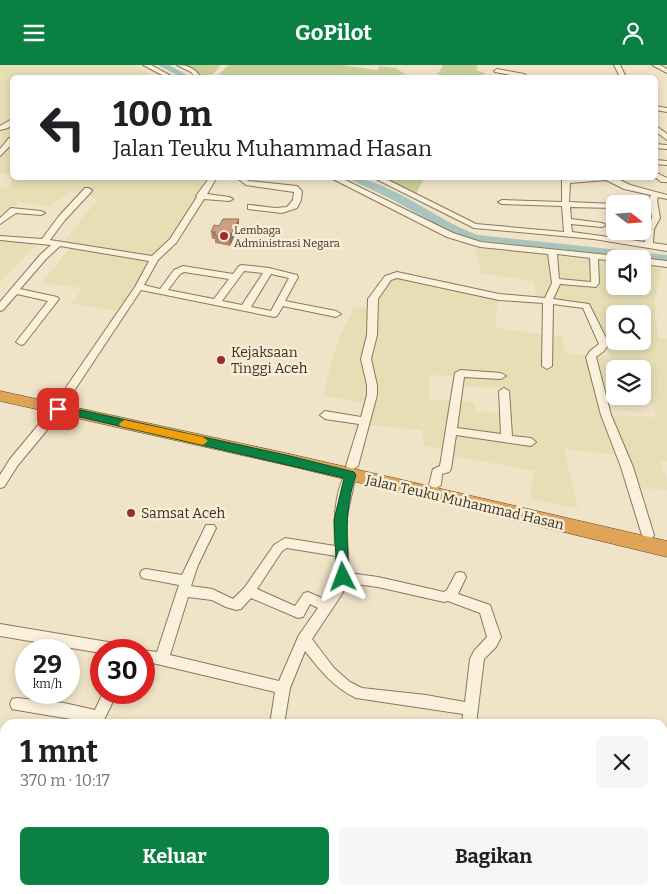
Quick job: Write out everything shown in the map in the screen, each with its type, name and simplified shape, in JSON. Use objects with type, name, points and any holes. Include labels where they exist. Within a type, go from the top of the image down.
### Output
[{"type":"highway","name":"Jalan Teuku Muhammad Hasan","points":[[0,388],[22,397]]},
{"type":"highway","name":"Jalan Teuku Muhammad Hasan","points":[[0,396],[22,397],[60,405],[599,529],[648,535],[667,540]]},
{"type":"highway","name":"Jalan Teuku Muhammad Hasan","points":[[351,471],[435,485],[667,549]]},
{"type":"street","points":[[146,65],[166,75]]},
{"type":"street","points":[[180,65],[193,71],[196,75]]},
{"type":"street","points":[[655,65],[667,71]]},
{"type":"street","points":[[525,75],[527,68]]},
{"type":"street","points":[[497,69],[517,75]]},
{"type":"street","points":[[660,130],[667,138]]},
{"type":"street","points":[[0,154],[10,142]]},
{"type":"street","points":[[658,176],[664,179]]},
{"type":"street","points":[[205,197],[213,180]]},
{"type":"street","points":[[0,484],[14,462],[60,405],[139,287],[154,259],[173,241],[219,180]]},
{"type":"street","points":[[242,180],[246,183],[294,188],[298,191],[296,205],[292,209],[251,207]]},
{"type":"street","points":[[339,180],[458,239],[480,244],[606,257]]},
{"type":"street","points":[[381,180],[474,226],[568,235],[667,248]]},
{"type":"street","points":[[566,180],[564,189],[568,235]]},
{"type":"street","points":[[613,180],[627,187],[667,197]]},
{"type":"street","points":[[44,242],[62,218],[88,190]]},
{"type":"street","points":[[649,245],[650,229],[656,218],[653,200],[655,195]]},
{"type":"street","points":[[205,197],[228,199]]},
{"type":"street","points":[[502,202],[606,206]]},
{"type":"street","points":[[0,222],[14,210],[41,213]]},
{"type":"street","points":[[567,221],[602,225]]},
{"type":"street","points":[[0,238],[58,243],[154,259]]},
{"type":"street","points":[[0,308],[58,243]]},
{"type":"street","points":[[547,366],[548,301],[555,282],[552,251]]},
{"type":"street","points":[[555,282],[593,285],[595,283],[594,256]]},
{"type":"street","points":[[651,262],[667,265]]},
{"type":"street","points":[[139,287],[217,303],[245,307],[274,314],[294,277],[245,267],[240,269],[217,303]]},
{"type":"street","points":[[162,291],[177,272],[183,269],[234,277]]},
{"type":"street","points":[[245,307],[270,271]]},
{"type":"street","points":[[278,719],[284,689],[304,639],[338,590],[343,577],[340,520],[346,487],[372,395],[372,385],[366,359],[372,335],[372,307],[374,299],[390,276],[413,278],[499,297],[586,306],[602,338],[603,347],[592,353],[592,360],[606,415],[627,467],[648,535]]},
{"type":"street","points":[[15,291],[54,299],[21,342]]},
{"type":"street","points":[[280,303],[336,314]]},
{"type":"street","points":[[483,374],[484,362]]},
{"type":"street","points":[[435,485],[437,471],[446,468],[453,431],[460,373],[501,376]]},
{"type":"street","points":[[504,391],[507,439]]},
{"type":"street","points":[[325,415],[364,421]]},
{"type":"street","points":[[453,431],[531,442]]},
{"type":"street","points":[[162,659],[185,586],[210,528]]},
{"type":"street","points":[[146,574],[214,595],[233,605],[241,602],[278,548],[285,543],[342,552]]},
{"type":"street","points":[[304,639],[329,672],[345,685],[361,694],[426,701],[470,717],[477,659],[480,651],[491,645],[494,637],[485,609],[449,596],[343,577]]},
{"type":"street","points":[[449,596],[454,591],[460,577]]},
{"type":"street","points":[[249,591],[298,613],[308,597],[327,607]]},
{"type":"street","points":[[0,630],[90,645]]},
{"type":"street","points":[[155,657],[284,689]]},
{"type":"street","points":[[17,704],[64,710],[94,719]]},
{"type":"street","points":[[97,719],[105,704]]},
{"type":"shaded area","points":[[0,65],[134,65],[151,74],[10,75],[10,173],[0,173]]},
{"type":"shaded area","points":[[13,180],[211,180],[175,235],[148,261],[138,282],[118,311],[72,304],[82,288],[42,283],[74,243],[64,242],[98,199],[71,191],[49,207],[18,202],[0,221],[0,187],[6,188]]},
{"type":"shaded area","points":[[0,238],[38,242],[0,283]]},
{"type":"shaded area","points":[[475,248],[606,261],[606,295],[651,295],[651,267],[662,269],[655,296],[655,316],[658,337],[667,339],[667,461],[660,462],[667,481],[667,490],[633,487],[623,455],[564,449],[578,508],[530,499],[534,471],[454,456],[453,451],[424,446],[422,430],[361,424],[369,404],[324,396],[330,367],[339,339],[354,307],[372,308],[387,287],[390,277],[401,276],[498,299],[495,328],[562,337],[566,354],[610,356],[607,350],[651,350],[651,305],[606,305],[606,347],[588,305],[537,300],[534,281],[481,273]],"holes":[[[429,375],[458,376],[458,386],[500,388],[505,414],[476,411],[474,402],[429,399]]]},
{"type":"green space","points":[[182,65],[221,65],[212,75],[200,74]]},
{"type":"green space","points":[[229,65],[341,65],[377,70],[380,66],[396,68],[406,75],[218,75]]},
{"type":"green space","points":[[443,65],[478,65],[476,70],[485,73],[484,75],[437,75]]},
{"type":"green space","points":[[384,180],[423,180],[416,194]]},
{"type":"building","points":[[223,219],[239,219],[229,238],[214,235],[216,232],[211,232],[214,225],[219,226]]},
{"type":"waterway","points":[[162,65],[183,75]]},
{"type":"waterway","points":[[357,180],[397,198],[455,231],[477,238],[667,258]]},
{"type":"slow traffic","points":[[124,424],[203,441]]},
{"type":"place","name":"Lembaga Administrasi Negara","points":[[224,236]]},
{"type":"place","name":"Kejaksaan Tinggi Aceh","points":[[221,360]]},
{"type":"place","name":"Samsat Aceh","points":[[131,513]]},
{"type":"route","points":[[58,409],[350,475],[340,520],[343,577]]}]
